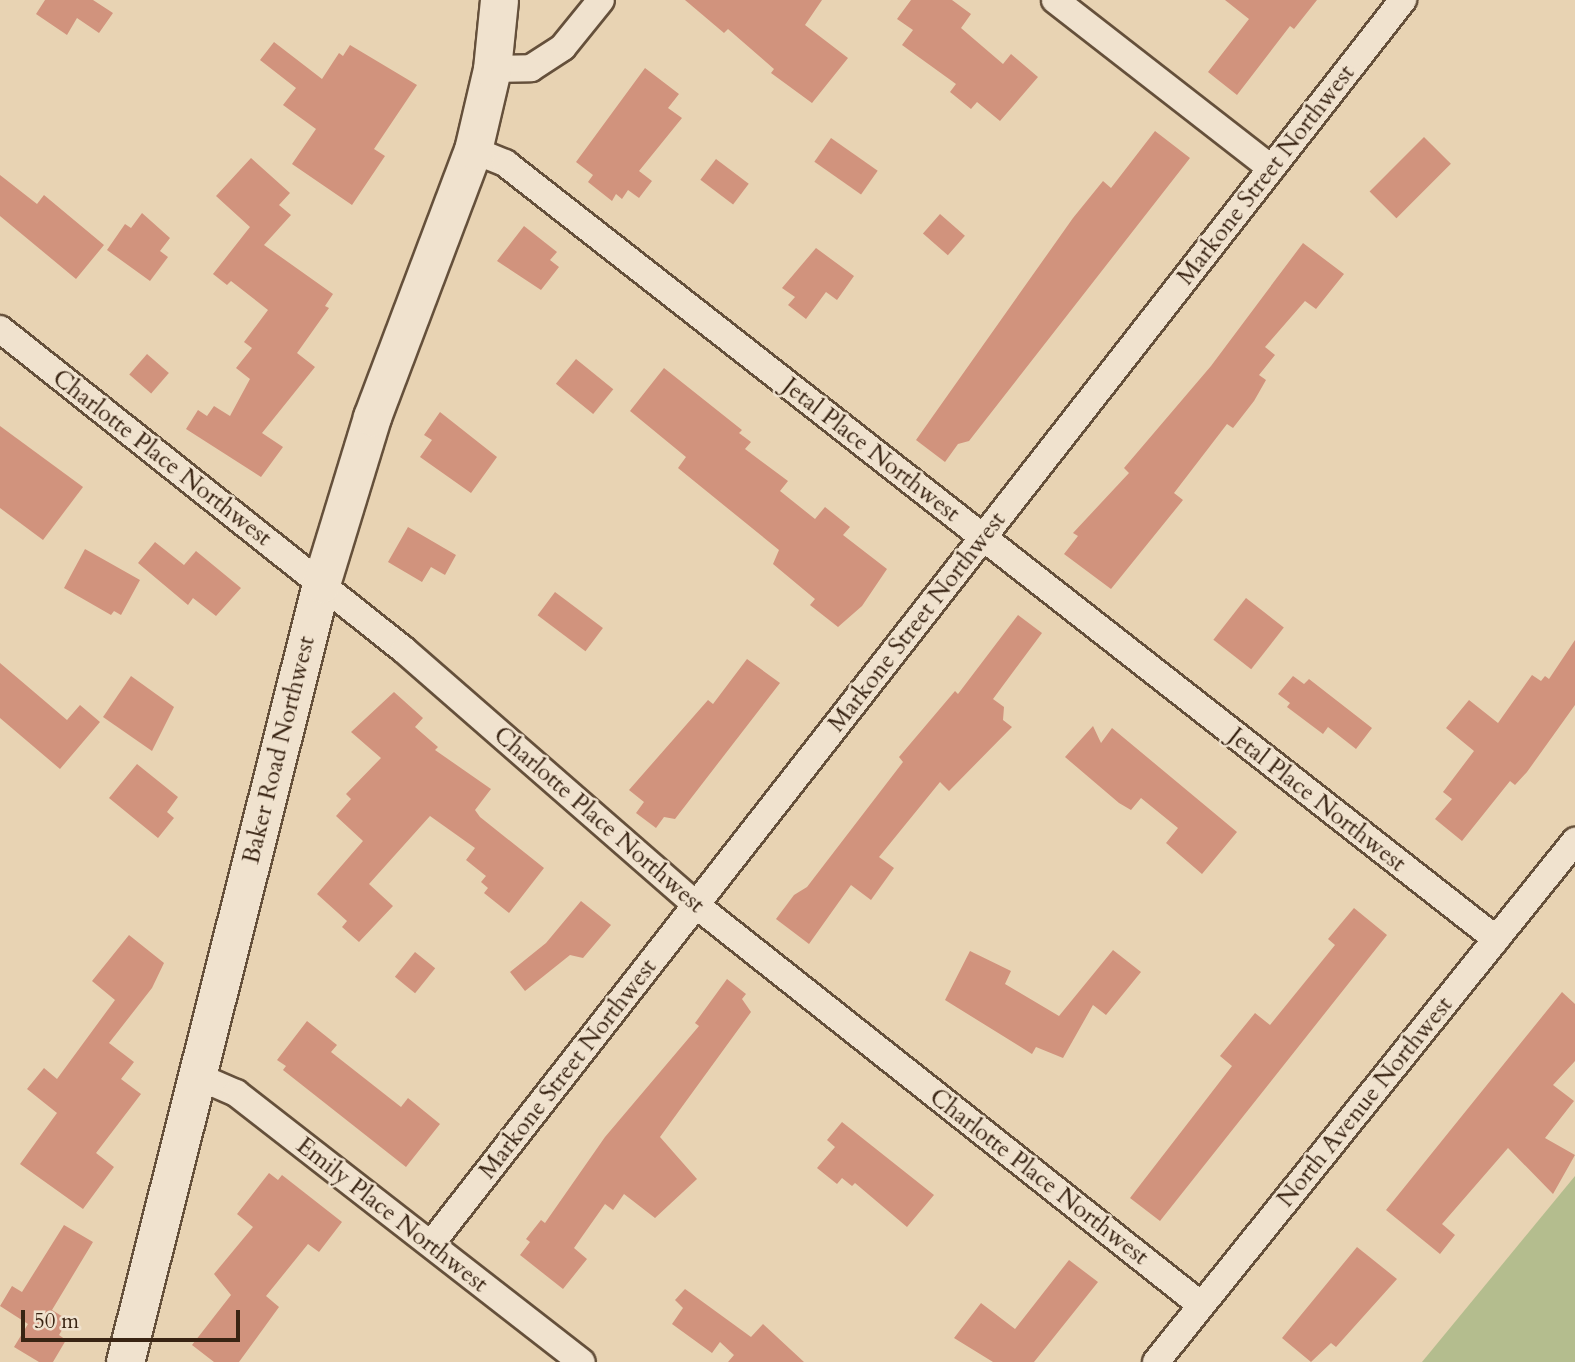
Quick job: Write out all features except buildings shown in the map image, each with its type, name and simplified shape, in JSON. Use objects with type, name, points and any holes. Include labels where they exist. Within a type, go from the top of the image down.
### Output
[{"type":"street","name":"Baker Road Northwest","points":[[125,1362],[321,584],[373,417],[473,150],[492,69],[499,0]]},
{"type":"street","points":[[492,69],[531,68],[564,47],[600,0]]},
{"type":"street","points":[[1055,0],[1271,168]]},
{"type":"street","name":"Markone Street Northwest","points":[[431,1244],[1403,0]]},
{"type":"street","name":"Jetal Place Northwest","points":[[473,150],[506,163],[1496,939]]},
{"type":"street","name":"Charlotte Place Northwest","points":[[0,329],[404,650],[696,905],[1201,1305]]},
{"type":"street","name":"North Avenue Northwest","points":[[1156,1362],[1575,841]]},
{"type":"street","name":"Emily Place Northwest","points":[[197,1076],[236,1093],[582,1362]]},
{"type":"green space","points":[[1575,1176],[1575,1362],[1422,1362]]}]
